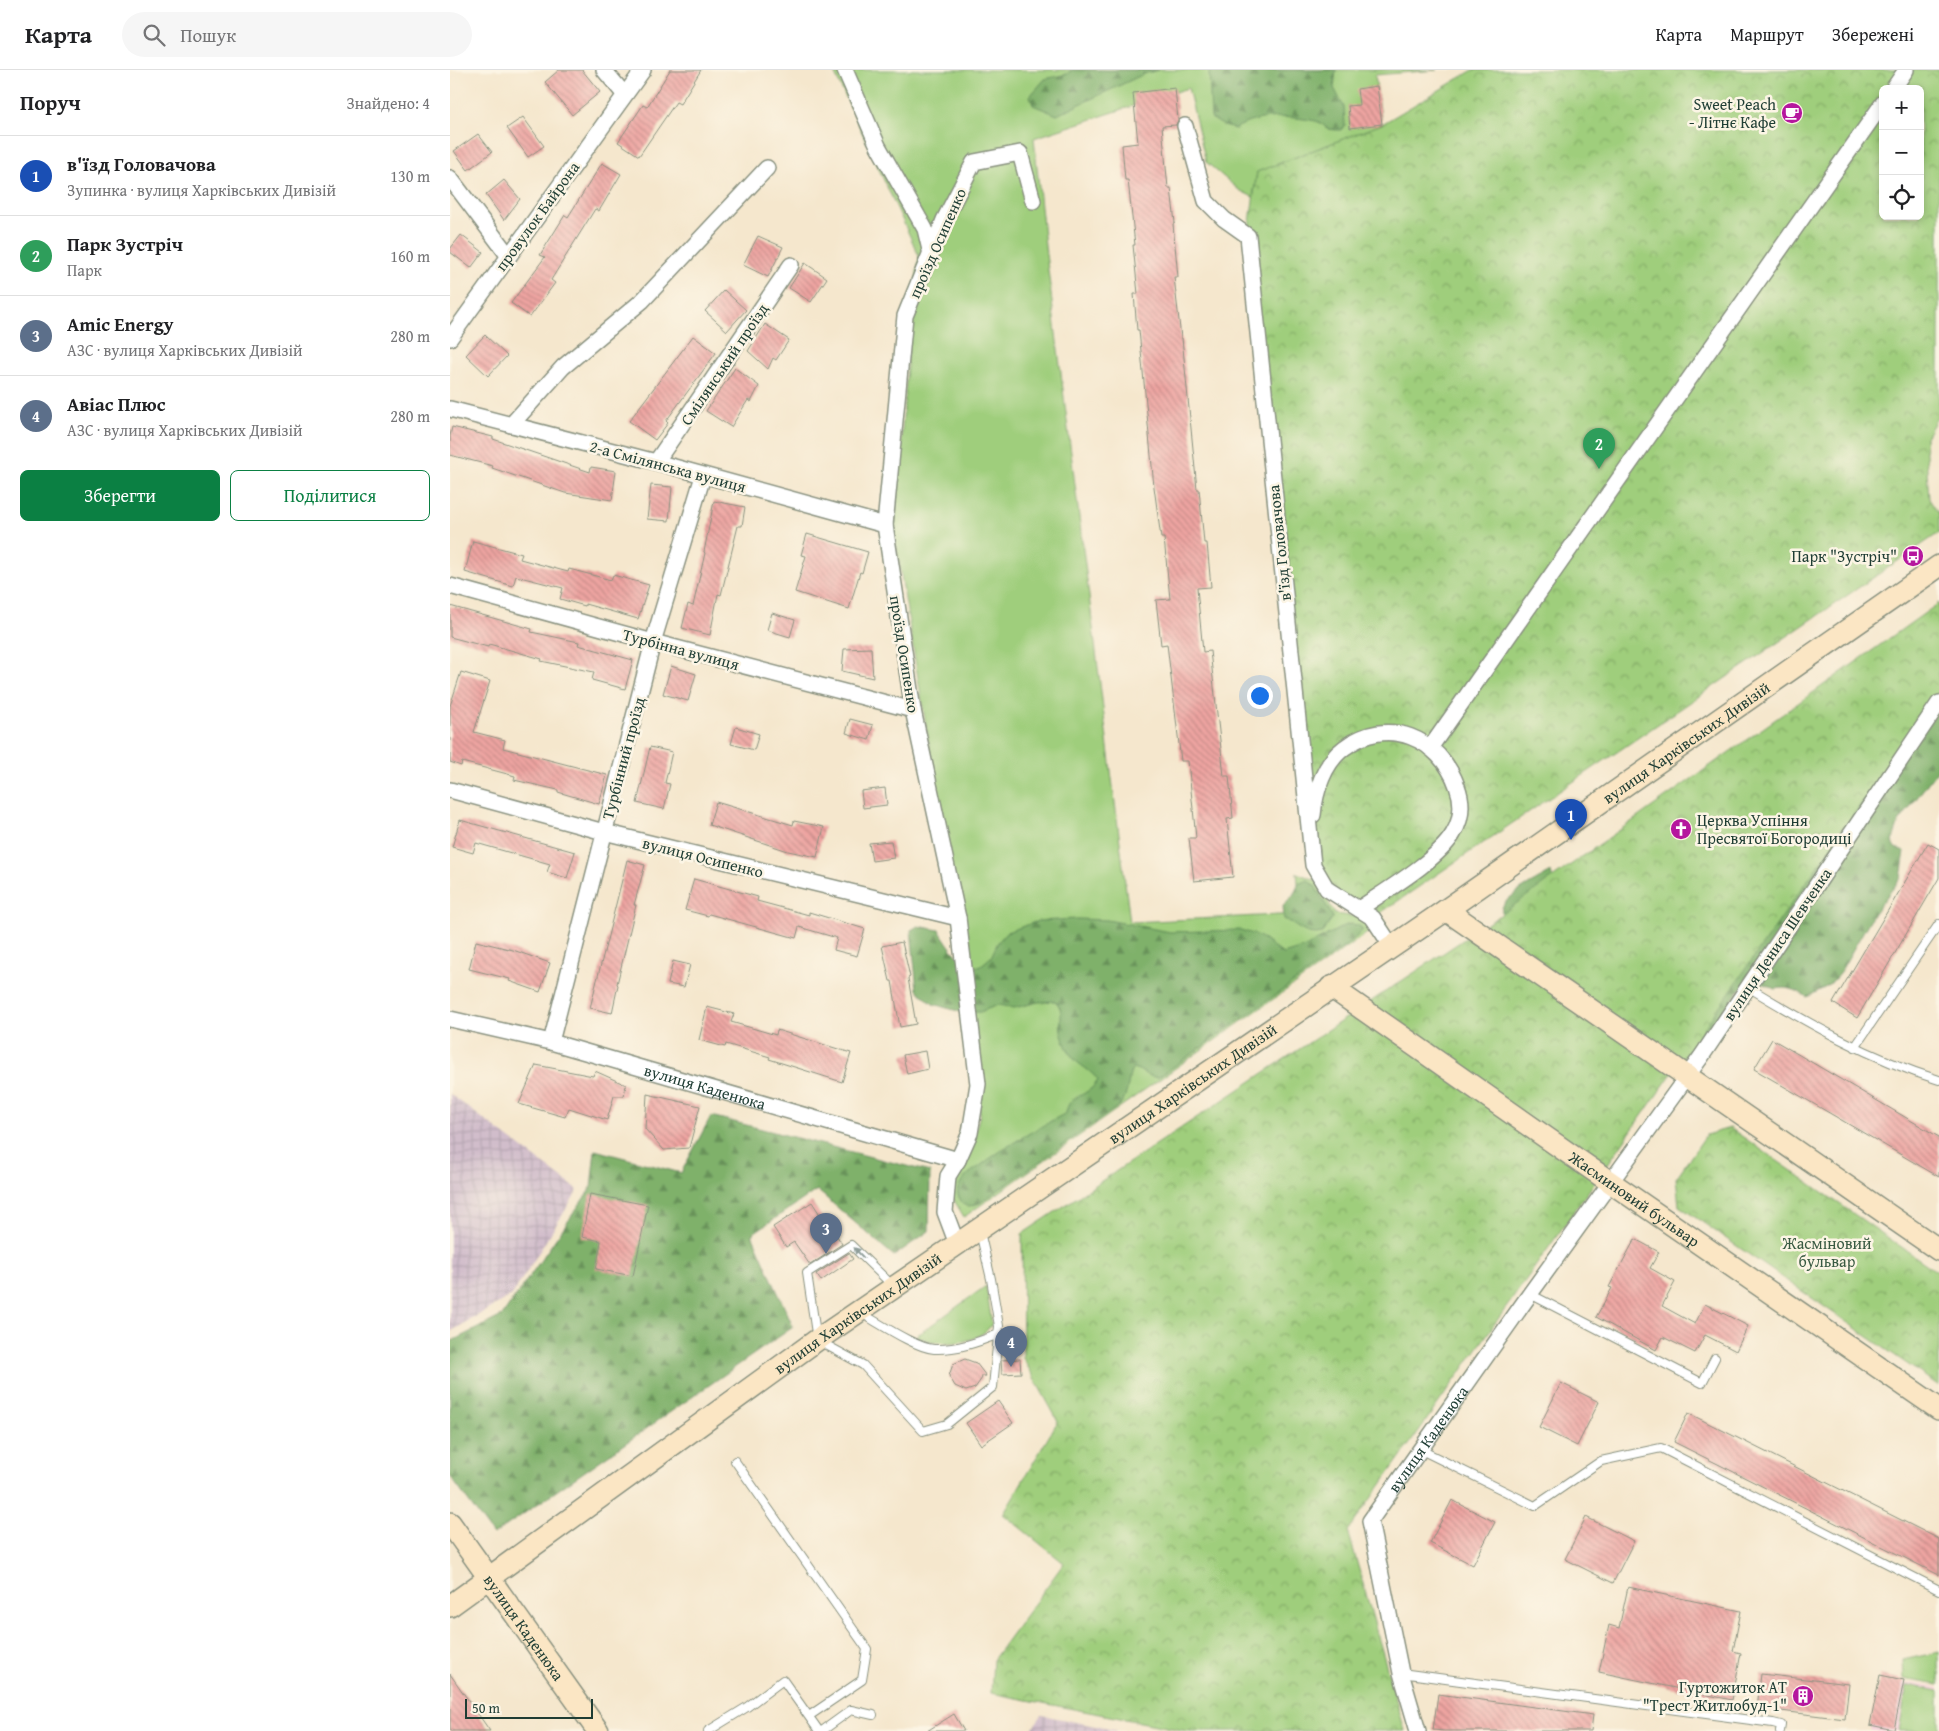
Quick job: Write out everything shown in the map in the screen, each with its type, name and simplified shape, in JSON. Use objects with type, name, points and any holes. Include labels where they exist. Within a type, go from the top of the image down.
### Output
[{"type":"street","points":[[604,70],[624,94]]},
{"type":"street","name":"провулок Байрона","points":[[450,338],[643,70]]},
{"type":"street","points":[[845,70],[878,146],[925,228],[931,254]]},
{"type":"street","points":[[1896,85],[1906,70]]},
{"type":"street","points":[[1430,748],[1879,109]]},
{"type":"street","name":"в'їзд Головачова","points":[[1185,126],[1206,201],[1224,219],[1248,236],[1313,865],[1327,889],[1373,918],[1392,947]]},
{"type":"street","name":"проїзд Осипенко","points":[[957,1244],[945,1212],[948,1176],[958,1160],[970,1133],[978,1084],[958,918],[913,710],[885,525],[905,316],[944,220],[974,162],[1020,153],[1033,200]]},
{"type":"street","points":[[511,425],[562,367],[642,301],[767,168]]},
{"type":"street","points":[[450,178],[508,256]]},
{"type":"street","name":"Смілянський проїзд","points":[[656,462],[791,266]]},
{"type":"street","name":"2-а Смілянська вулиця","points":[[450,409],[656,462],[885,525]]},
{"type":"street","name":"Турбінний проїзд","points":[[551,1042],[653,642],[703,476]]},
{"type":"street","name":"вулиця Харківських Дивізій","points":[[450,1606],[817,1340],[1446,910],[1939,566]]},
{"type":"street","name":"Турбінна вулиця","points":[[450,586],[653,642],[913,710]]},
{"type":"street","name":"вулиця Дениса Шевченка","points":[[1611,1182],[1748,987],[1939,703]]},
{"type":"street","points":[[1310,840],[1314,800],[1324,774],[1344,748],[1356,741],[1382,732],[1408,735],[1421,741],[1447,765],[1456,784],[1461,806],[1458,824],[1450,839],[1439,852],[1359,909]]},
{"type":"street","name":"вулиця Осипенко","points":[[450,790],[604,832],[958,918]]},
{"type":"street","points":[[1446,910],[1939,1250]]},
{"type":"street","name":"Жасминовий бульвар","points":[[1331,987],[1939,1409]]},
{"type":"street","name":"вулиця Каденюка","points":[[450,1019],[551,1042],[958,1160]]},
{"type":"street","name":"вулиця Каденюка","points":[[1418,1731],[1401,1673],[1370,1521],[1611,1182]]},
{"type":"street","name":"вулиця Каденюка","points":[[450,1524],[598,1731]]},
{"type":"lane","points":[[1856,1047],[1939,924]]},
{"type":"lane","points":[[1748,987],[1856,1047],[1905,1070],[1939,1080]]},
{"type":"lane","points":[[895,1287],[851,1245],[807,1274],[817,1340],[863,1365],[923,1431],[947,1424],[993,1387],[1000,1326],[979,1229]]},
{"type":"lane","points":[[1530,1294],[1702,1383],[1715,1358]]},
{"type":"lane","points":[[858,1312],[913,1342],[933,1349],[965,1346],[998,1334]]},
{"type":"lane","points":[[1420,1449],[1535,1506],[1600,1461],[1661,1448],[1939,1590]]},
{"type":"lane","points":[[735,1461],[867,1648],[862,1680],[809,1716]]},
{"type":"lane","points":[[1401,1673],[1773,1723],[1781,1725],[1780,1731]]},
{"type":"lane","points":[[708,1731],[747,1707],[784,1680],[821,1731],[851,1710],[873,1715]]},
{"type":"shaded area","points":[[450,1094],[578,1190],[512,1295],[450,1332]]},
{"type":"shaded area","points":[[1904,1682],[1939,1688],[1939,1731],[1870,1731],[1871,1725],[1894,1730]]},
{"type":"shaded area","points":[[1042,1715],[1119,1731],[1030,1731]]},
{"type":"green space","points":[[835,70],[1437,70],[1375,75],[1382,124],[1257,172],[1253,197],[1239,190],[1206,162],[1188,88],[1034,138],[1045,246],[1130,922],[1301,914],[1297,873],[1316,880],[1335,914],[1362,917],[1373,929],[964,1217],[951,1195],[972,1145],[980,1114],[953,890],[894,532],[911,317],[919,256],[834,72]]},
{"type":"green space","points":[[1072,70],[1158,70],[1144,74],[1057,115],[1033,105],[1030,96],[1045,79],[1067,74]]},
{"type":"green space","points":[[1209,70],[1336,70],[1334,88],[1344,107],[1345,125],[1341,130],[1332,130],[1316,121],[1285,117],[1254,121],[1235,129],[1224,126],[1211,118]]},
{"type":"green space","points":[[1473,70],[1939,70],[1939,414],[1925,439],[1929,499],[1939,514],[1939,533],[1373,918],[1327,889],[1313,865],[1248,236],[1257,172],[1382,124]]},
{"type":"green space","points":[[1939,603],[1939,692],[1731,990],[1348,1531],[1405,1731],[1187,1731],[991,1693],[993,1660],[1064,1563],[1003,1514],[1058,1421],[1023,1358],[1022,1234],[1496,918]]},
{"type":"green space","points":[[1939,606],[1939,768],[1899,822],[1892,842],[1895,848],[1905,851],[1901,878],[1874,913],[1839,974],[1828,986],[1807,997],[1792,989],[1776,989],[1748,980],[1682,1060]]},
{"type":"green space","points":[[1551,872],[1554,885],[1503,924],[1502,908],[1505,903],[1516,893]]},
{"type":"green space","points":[[1308,880],[1315,886],[1333,917],[1322,933],[1306,932],[1284,919],[1283,905],[1296,891],[1298,884]]},
{"type":"green space","points":[[1107,920],[1170,932],[1241,930],[1259,936],[1283,954],[1303,948],[1350,924],[1359,925],[1363,930],[1351,942],[1159,1077],[1147,1075],[1132,1068],[1125,1096],[1120,1105],[980,1203],[970,1206],[964,1205],[959,1198],[958,1190],[961,1181],[966,1176],[1011,1144],[1066,1113],[1069,1104],[1090,1089],[1098,1080],[1074,1059],[1068,1050],[1061,1031],[1060,1008],[1055,1001],[1038,1002],[1014,1008],[998,1005],[980,1012],[961,1012],[933,1004],[917,990],[911,930],[918,926],[939,930],[951,948],[960,957],[979,967],[991,957],[998,942],[1007,932],[1038,921]]},
{"type":"green space","points":[[711,1116],[930,1172],[929,1231],[894,1256],[817,1190],[752,1234],[793,1327],[493,1535],[450,1476],[450,1342],[502,1316],[591,1188],[595,1150],[681,1173]]},
{"type":"green space","name":"Жасміновий бульвар","points":[[1730,1128],[1939,1273],[1939,1386],[1679,1206],[1676,1178],[1706,1135]]},
{"type":"green space","points":[[986,1286],[992,1324],[986,1331],[977,1337],[967,1340],[946,1343],[925,1340],[916,1336]]},
{"type":"green space","points":[[1939,1652],[1939,1685],[1904,1679],[1903,1660]]},
{"type":"green space","points":[[1907,1685],[1939,1691],[1939,1731],[1899,1731]]},
{"type":"building","points":[[559,70],[582,70],[600,92],[572,115],[545,82]]},
{"type":"building","points":[[670,70],[701,70],[680,104],[676,102],[639,156],[618,142],[643,105],[647,107]]},
{"type":"building","points":[[1377,86],[1382,124],[1350,128],[1348,106],[1359,105],[1357,89]]},
{"type":"building","points":[[1175,88],[1178,120],[1176,125],[1162,126],[1168,188],[1171,188],[1175,223],[1173,224],[1178,277],[1174,277],[1197,489],[1199,489],[1204,543],[1207,543],[1211,587],[1197,588],[1203,652],[1210,651],[1224,776],[1229,776],[1233,818],[1227,819],[1233,877],[1194,881],[1189,838],[1196,838],[1188,761],[1181,761],[1167,644],[1161,645],[1156,600],[1170,599],[1164,538],[1161,538],[1154,487],[1139,330],[1137,330],[1134,294],[1138,294],[1133,245],[1135,245],[1128,180],[1125,180],[1122,145],[1138,143],[1133,93]]},
{"type":"building","points":[[523,117],[544,146],[528,157],[507,128]]},
{"type":"building","points":[[478,134],[492,152],[468,170],[454,151]]},
{"type":"building","points":[[602,163],[621,174],[599,211],[595,209],[551,280],[555,283],[530,317],[511,303],[545,257],[540,255],[565,215],[568,217]]},
{"type":"building","points":[[504,180],[520,199],[504,220],[486,195]]},
{"type":"building","points":[[461,235],[483,252],[471,268],[450,252],[450,249]]},
{"type":"building","points":[[758,236],[783,247],[768,277],[743,265]]},
{"type":"building","points":[[805,263],[827,278],[811,302],[789,288]]},
{"type":"building","points":[[724,290],[746,310],[727,331],[705,311]]},
{"type":"building","points":[[765,324],[789,340],[776,360],[773,358],[768,369],[748,351]]},
{"type":"building","points":[[485,335],[507,356],[488,376],[466,355]]},
{"type":"building","points":[[693,336],[716,353],[666,421],[668,423],[655,440],[629,421]]},
{"type":"building","points":[[735,368],[759,386],[751,402],[748,400],[731,427],[706,411]]},
{"type":"building","points":[[452,427],[493,437],[493,439],[590,472],[591,467],[616,471],[612,500],[565,493],[492,468],[493,466],[450,455]]},
{"type":"building","points":[[651,485],[672,487],[669,521],[647,519]]},
{"type":"building","points":[[714,501],[745,507],[742,526],[738,526],[721,595],[718,594],[710,635],[682,628],[688,604],[693,606]]},
{"type":"building","points":[[807,534],[868,552],[849,609],[795,592],[806,556],[801,555]]},
{"type":"building","points":[[473,541],[522,554],[520,559],[568,572],[569,569],[611,580],[613,575],[649,585],[638,619],[560,599],[563,588],[516,576],[513,586],[465,572]]},
{"type":"building","points":[[450,606],[532,629],[531,632],[579,642],[578,645],[633,660],[625,689],[592,680],[594,672],[541,661],[542,659],[489,644],[488,647],[450,637]]},
{"type":"building","points":[[772,613],[795,620],[790,637],[767,630]]},
{"type":"building","points":[[871,648],[873,678],[842,671],[844,649]]},
{"type":"building","points":[[671,666],[696,674],[688,701],[663,694]]},
{"type":"building","points":[[461,672],[490,681],[474,732],[505,740],[503,748],[607,775],[599,804],[558,792],[558,790],[514,780],[515,776],[462,762],[461,766],[450,762],[450,706]]},
{"type":"building","points":[[850,719],[873,725],[869,740],[846,733]]},
{"type":"building","points":[[736,727],[759,734],[754,750],[731,744]]},
{"type":"building","points":[[650,747],[672,752],[665,783],[670,784],[664,809],[637,803]]},
{"type":"building","points":[[885,788],[887,805],[863,808],[861,791]]},
{"type":"building","points":[[716,802],[793,825],[794,821],[824,827],[817,857],[788,851],[709,825]]},
{"type":"building","points":[[460,820],[575,852],[567,878],[547,872],[550,864],[476,843],[473,853],[452,847]]},
{"type":"building","points":[[891,841],[894,858],[872,861],[869,843]]},
{"type":"building","points":[[1928,843],[1939,849],[1939,878],[1857,1018],[1833,1003]]},
{"type":"building","points":[[627,860],[645,865],[634,905],[636,905],[612,1013],[590,1008]]},
{"type":"building","points":[[694,879],[758,897],[757,901],[809,915],[809,912],[865,929],[857,956],[834,950],[837,938],[799,927],[796,938],[709,914],[708,916],[685,910]]},
{"type":"building","points":[[476,941],[513,950],[550,963],[540,992],[509,981],[510,979],[469,969]]},
{"type":"building","points":[[902,942],[910,977],[908,978],[916,1024],[900,1027],[892,981],[890,981],[882,946]]},
{"type":"building","points":[[673,961],[690,965],[684,987],[668,984]]},
{"type":"building","points":[[707,1007],[734,1014],[731,1022],[776,1035],[777,1030],[851,1053],[842,1082],[726,1044],[725,1047],[699,1040]]},
{"type":"building","points":[[1772,1039],[1939,1137],[1939,1177],[1754,1069]]},
{"type":"building","points":[[925,1051],[928,1069],[907,1074],[903,1055]]},
{"type":"building","points":[[536,1065],[593,1076],[595,1071],[626,1085],[624,1096],[614,1096],[607,1120],[569,1108],[565,1117],[519,1104]]},
{"type":"building","points":[[647,1094],[700,1106],[689,1148],[664,1150],[645,1129]]},
{"type":"building","points":[[590,1194],[648,1205],[633,1276],[596,1269],[601,1241],[582,1237]]},
{"type":"building","points":[[812,1202],[835,1238],[837,1236],[842,1244],[810,1265],[794,1242],[786,1247],[773,1227]]},
{"type":"building","points":[[1635,1239],[1659,1252],[1650,1268],[1675,1282],[1662,1306],[1695,1324],[1705,1304],[1748,1326],[1736,1351],[1705,1335],[1695,1353],[1663,1337],[1656,1350],[1596,1317],[1612,1288],[1609,1287]]},
{"type":"building","points":[[849,1253],[853,1259],[821,1281],[816,1274]]},
{"type":"building","points":[[965,1359],[976,1363],[986,1376],[981,1376],[982,1378],[975,1388],[966,1391],[955,1386],[949,1376],[953,1364]]},
{"type":"building","points":[[1020,1359],[1021,1373],[1002,1374],[1001,1360]]},
{"type":"building","points":[[1561,1383],[1599,1402],[1577,1446],[1539,1427]]},
{"type":"building","points":[[998,1401],[1013,1423],[981,1445],[966,1423]]},
{"type":"building","points":[[1688,1413],[1939,1539],[1939,1575],[1674,1442]]},
{"type":"building","points":[[1452,1500],[1495,1522],[1473,1565],[1430,1543]]},
{"type":"building","points":[[1586,1517],[1634,1541],[1613,1583],[1565,1559]]},
{"type":"building","points":[[1628,1587],[1741,1611],[1733,1651],[1741,1653],[1732,1700],[1599,1672],[1609,1625],[1619,1628]]},
{"type":"building","points":[[450,1674],[490,1731],[450,1731]]},
{"type":"building","name":"Гуртожиток АТ \"Трест Житлобуд-1\"","points":[[1761,1674],[1849,1684],[1845,1719],[1757,1708]]},
{"type":"building","points":[[1880,1675],[1904,1680],[1894,1730],[1870,1725]]},
{"type":"building","points":[[1438,1694],[1593,1715],[1591,1731],[1433,1730]]},
{"type":"building","points":[[954,1714],[964,1731],[927,1731]]},
{"type":"place","name":"Sweet Peach - Літнє Кафе","points":[[1792,113]]},
{"type":"place","name":"Парк Зустріч","points":[[1599,469]]},
{"type":"place","name":"Парк \"Зустріч\"","points":[[1913,556]]},
{"type":"place","name":"Церква Успіння Пресвятої Богородиці","points":[[1681,829]]},
{"type":"place","name":"в'їзд Головачова","points":[[1571,840]]},
{"type":"place","name":"Amic Energy","points":[[826,1254]]},
{"type":"place","name":"Авіас Плюс","points":[[1011,1367]]},
{"type":"place","name":"Гуртожиток АТ \"Трест Житлобуд-1\"","points":[[1803,1696]]}]
